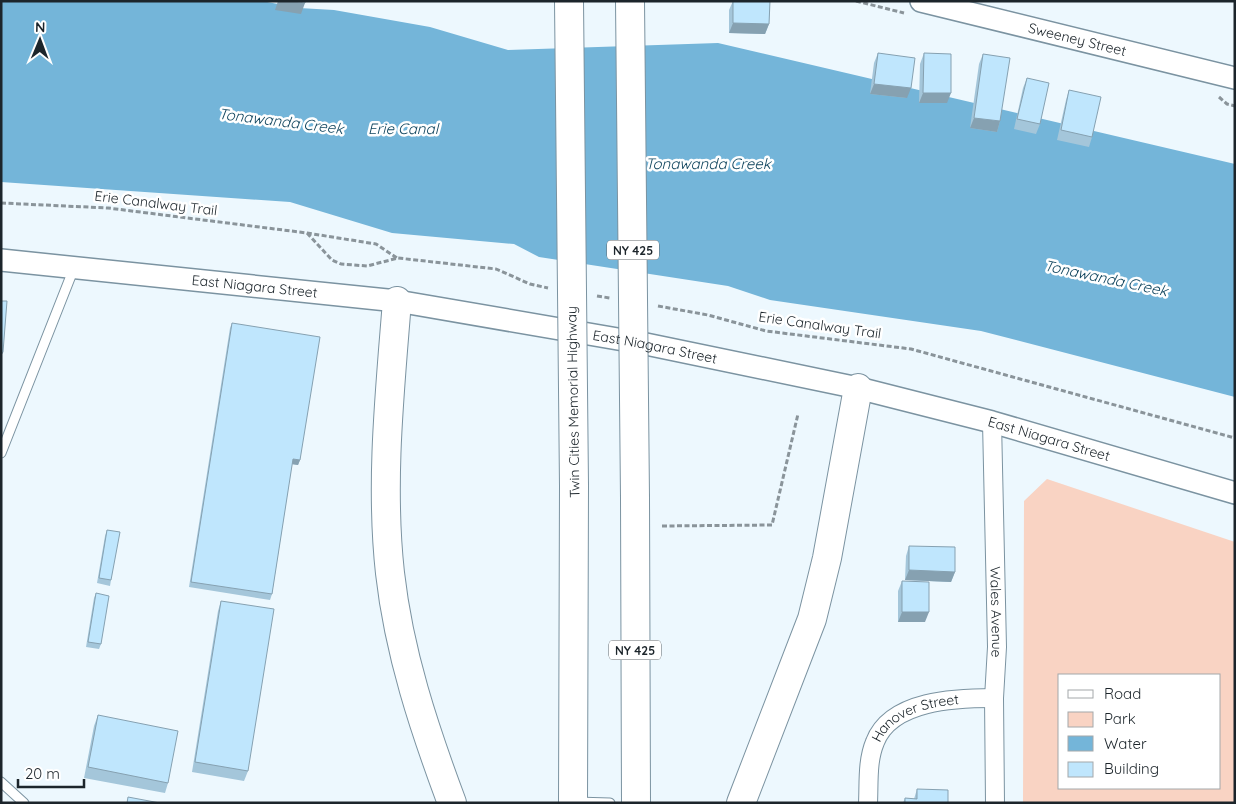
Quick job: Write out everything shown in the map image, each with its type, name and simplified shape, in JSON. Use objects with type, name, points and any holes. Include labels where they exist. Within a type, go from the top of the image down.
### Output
[{"type":"main road","name":"Twin Cities Memorial Highway","points":[[569,1],[574,486],[573,802]]},
{"type":"main road","name":"NY 425","points":[[630,1],[636,803]]},
{"type":"main road","points":[[397,300],[390,388],[386,492],[390,572],[398,629],[412,686],[452,803]]},
{"type":"main road","points":[[741,803],[812,619],[827,558],[858,388]]},
{"type":"street","name":"Sweeney Street","points":[[921,1],[1227,84]]},
{"type":"street","name":"East Niagara Street","points":[[1,260],[397,300],[641,343],[858,388],[992,422],[1235,493]]},
{"type":"street","name":"Wales Avenue","points":[[992,422],[997,647],[994,698],[995,803]]},
{"type":"street","name":"Hanover Street","points":[[868,803],[871,757],[875,741],[886,723],[903,713],[930,703],[966,698],[994,698]]},
{"type":"lane","points":[[1,453],[74,268]]},
{"type":"lane","points":[[1,782],[24,803]]},
{"type":"lane","points":[[573,802],[610,803]]},
{"type":"path","points":[[1227,84],[1219,97],[1221,101],[1235,106]]},
{"type":"path","name":"Erie Canalway Trail","points":[[1,202],[108,208],[307,233],[376,244],[398,258]]},
{"type":"path","name":"Erie Canalway Trail","points":[[307,233],[332,260],[340,264],[367,266],[398,258],[496,269],[530,284],[558,289]]},
{"type":"path","points":[[595,296],[614,299]]},
{"type":"path","name":"Erie Canalway Trail","points":[[651,305],[708,315],[766,331],[912,349],[1235,438]]},
{"type":"path","points":[[662,526],[772,525],[798,414]]},
{"type":"green space","points":[[1047,479],[1235,542],[1235,803],[1023,803],[1024,501]]},
{"type":"water","name":"Tonawanda Creek","points":[[1,1],[262,1],[299,8],[334,10],[430,27],[508,50],[718,43],[1235,164],[1235,397],[981,331],[770,300],[728,286],[539,257],[514,244],[392,233],[290,202],[1,182]]},
{"type":"building","points":[[733,1],[770,1],[769,24],[733,23]]},
{"type":"building","points":[[878,53],[915,58],[911,88],[874,84]]},
{"type":"building","points":[[924,53],[951,54],[951,93],[923,93]]},
{"type":"building","points":[[983,54],[1010,58],[1000,121],[974,118]]},
{"type":"building","points":[[1027,78],[1049,83],[1040,124],[1017,119]]},
{"type":"building","points":[[1069,90],[1101,97],[1092,137],[1061,130]]},
{"type":"building","points":[[1,301],[7,301],[3,352],[1,355]]},
{"type":"building","points":[[232,323],[320,337],[300,460],[293,459],[272,594],[191,582]]},
{"type":"building","points":[[107,530],[120,532],[111,580],[99,578]]},
{"type":"building","points":[[909,546],[955,547],[955,572],[909,570]]},
{"type":"building","points":[[902,581],[929,582],[929,612],[902,612]]},
{"type":"building","points":[[96,593],[109,596],[101,644],[88,642]]},
{"type":"building","points":[[221,601],[274,609],[248,771],[195,762]]},
{"type":"building","points":[[98,715],[178,731],[168,783],[88,767]]},
{"type":"building","points":[[917,789],[948,790],[948,803],[905,803],[905,798],[917,799]]},
{"type":"building","points":[[128,797],[160,803],[127,803]]},
{"type":"water label","name":"Erie Canal","points":[[403,128]]}]
